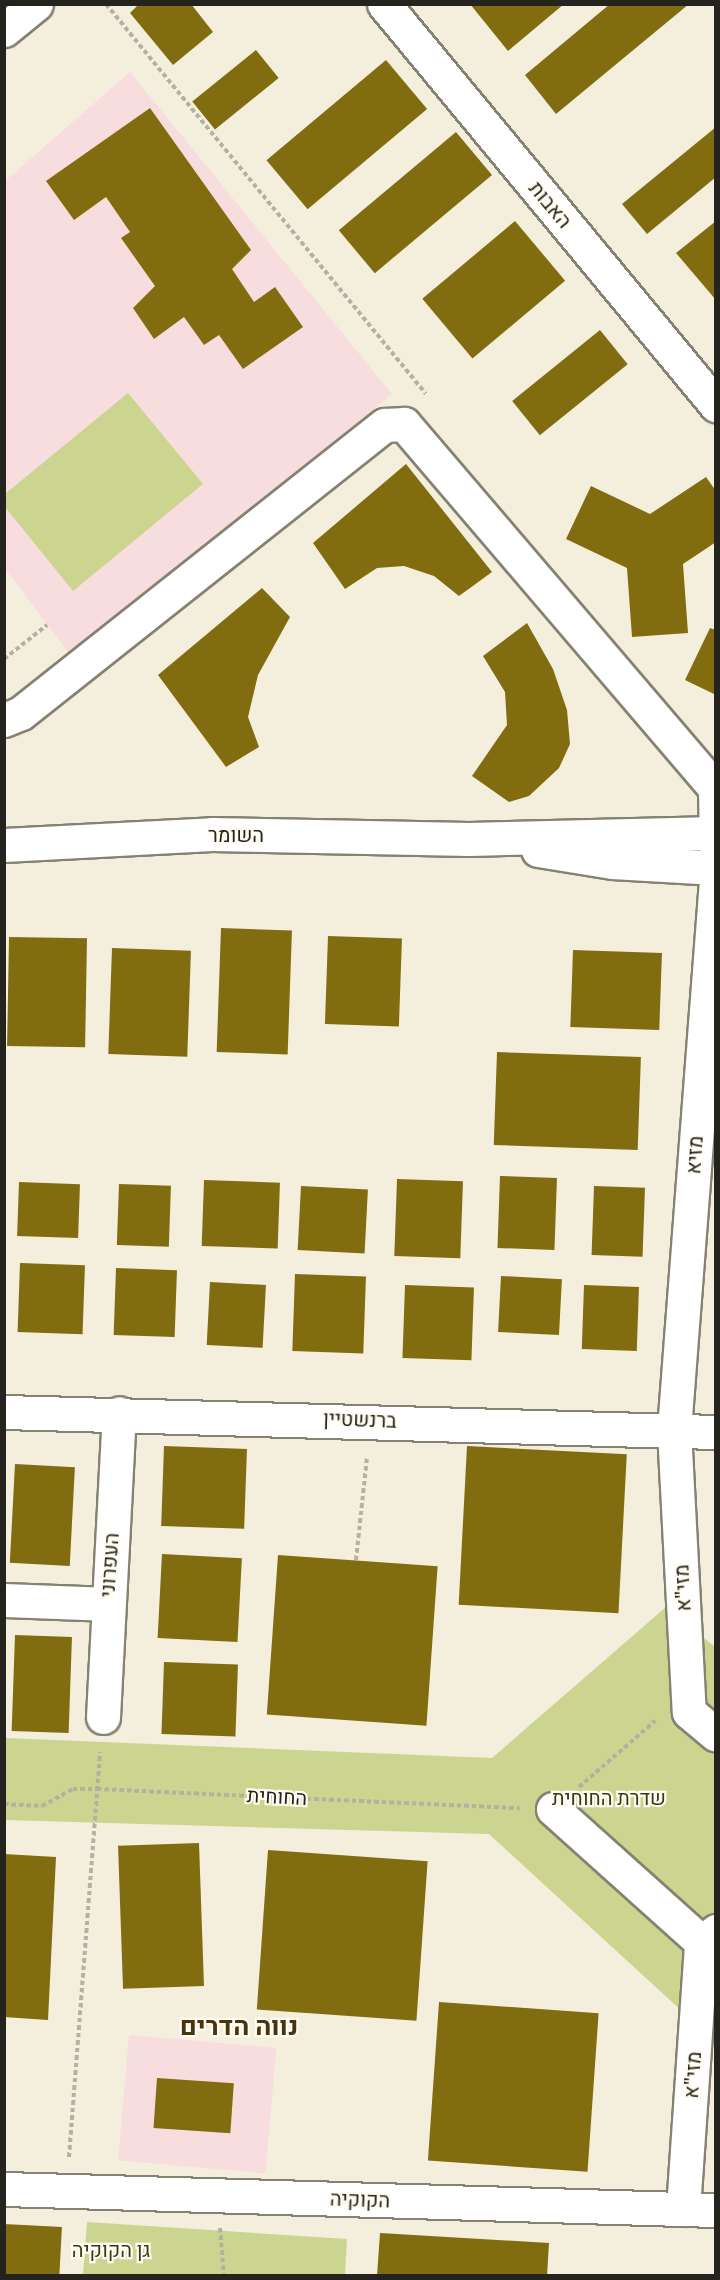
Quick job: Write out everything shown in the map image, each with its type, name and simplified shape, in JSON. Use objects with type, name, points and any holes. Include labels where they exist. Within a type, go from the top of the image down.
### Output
[{"type":"street","points":[[4,30],[36,4]]},
{"type":"street","name":"האבות","points":[[384,4],[716,405]]},
{"type":"street","points":[[4,720],[21,713],[385,425],[404,424],[715,788],[716,846]]},
{"type":"street","name":"השומר","points":[[4,845],[212,834],[469,839],[715,833]]},
{"type":"street","name":"השומר","points":[[469,839],[612,862],[716,868]]},
{"type":"street","name":"מזיא","points":[[674,1430],[716,880]]},
{"type":"street","name":"ברנשטיין","points":[[4,1412],[119,1413],[716,1432]]},
{"type":"street","name":"העפרוני","points":[[103,1717],[107,1604],[119,1413]]},
{"type":"street","name":"מזי\"א","points":[[674,1430],[690,1712],[716,1735]]},
{"type":"street","points":[[4,1600],[107,1604]]},
{"type":"street","points":[[553,1809],[708,1937]]},
{"type":"street","name":"מזי\"א","points":[[683,2209],[708,1937]]},
{"type":"street","name":"הקוקיה","points":[[4,2189],[716,2210]]},
{"type":"path","points":[[106,4],[430,399]]},
{"type":"path","points":[[4,660],[47,625]]},
{"type":"path","points":[[356,1560],[372,1421]]},
{"type":"path","points":[[553,1809],[690,1691]]},
{"type":"path","points":[[66,2191],[103,1717]]},
{"type":"path","name":"החוחית","points":[[4,1804],[42,1806],[73,1789],[97,1789],[553,1809]]},
{"type":"path","points":[[218,2195],[224,2276]]},
{"type":"shaded area","points":[[130,72],[392,394],[72,657],[5,569],[5,181]]},
{"type":"shaded area","points":[[129,2035],[276,2048],[265,2173],[118,2161]]},
{"type":"green space","points":[[128,393],[203,484],[73,591],[5,507],[5,494]]},
{"type":"green space","name":"שדרת החוחית","points":[[666,1607],[715,1647],[715,2008],[696,2024],[489,1834],[5,1820],[5,1738],[492,1758]]},
{"type":"green space","name":"גן הקוקיה","points":[[87,2222],[347,2239],[345,2275],[83,2275]]},
{"type":"building","points":[[139,4],[191,4],[213,32],[173,65],[130,13]]},
{"type":"building","points":[[470,4],[564,4],[508,51]]},
{"type":"building","points":[[610,4],[689,4],[556,114],[525,75]]},
{"type":"building","points":[[256,50],[279,78],[215,130],[192,102]]},
{"type":"building","points":[[386,60],[427,109],[308,209],[266,160]]},
{"type":"building","points":[[150,108],[251,250],[232,269],[254,302],[275,287],[303,327],[243,369],[219,335],[204,345],[184,317],[154,339],[133,308],[155,286],[121,238],[130,232],[106,197],[74,220],[46,181]]},
{"type":"building","points":[[716,127],[716,177],[647,234],[622,204]]},
{"type":"building","points":[[456,132],[492,175],[375,273],[339,230]]},
{"type":"building","points":[[515,221],[565,281],[472,359],[422,299]]},
{"type":"building","points":[[716,221],[716,300],[676,253]]},
{"type":"building","points":[[600,330],[628,364],[540,435],[512,401]]},
{"type":"building","points":[[406,464],[492,572],[459,596],[434,576],[404,566],[377,568],[345,589],[313,543]]},
{"type":"building","points":[[706,477],[716,491],[716,542],[683,564],[688,633],[632,637],[627,568],[566,539],[591,486],[650,514]]},
{"type":"building","points":[[262,588],[290,617],[258,675],[248,717],[259,747],[226,767],[158,675]]},
{"type":"building","points":[[527,623],[553,669],[567,710],[570,744],[559,768],[529,796],[509,802],[472,776],[507,725],[505,692],[483,656]]},
{"type":"building","points":[[710,628],[716,630],[716,695],[685,680]]},
{"type":"building","points":[[221,928],[292,930],[288,1054],[217,1052]]},
{"type":"building","points":[[328,936],[402,939],[399,1027],[325,1024]]},
{"type":"building","points":[[9,937],[87,938],[85,1047],[7,1046]]},
{"type":"building","points":[[112,948],[191,951],[187,1057],[108,1054]]},
{"type":"building","points":[[573,950],[662,953],[659,1030],[570,1027]]},
{"type":"building","points":[[497,1052],[641,1057],[638,1150],[494,1145]]},
{"type":"building","points":[[500,1176],[557,1178],[554,1250],[497,1248]]},
{"type":"building","points":[[397,1179],[463,1181],[460,1258],[394,1256]]},
{"type":"building","points":[[204,1180],[280,1183],[278,1249],[202,1246]]},
{"type":"building","points":[[19,1182],[80,1184],[78,1238],[17,1236]]},
{"type":"building","points":[[119,1184],[171,1186],[169,1247],[117,1245]]},
{"type":"building","points":[[301,1186],[368,1190],[365,1253],[298,1250]]},
{"type":"building","points":[[594,1186],[645,1188],[643,1257],[592,1255]]},
{"type":"building","points":[[20,1263],[85,1265],[83,1334],[18,1332]]},
{"type":"building","points":[[116,1268],[177,1270],[175,1337],[114,1335]]},
{"type":"building","points":[[295,1274],[366,1276],[363,1353],[292,1351]]},
{"type":"building","points":[[501,1276],[562,1279],[559,1335],[498,1332]]},
{"type":"building","points":[[210,1282],[266,1285],[263,1348],[207,1345]]},
{"type":"building","points":[[405,1285],[474,1287],[471,1360],[402,1358]]},
{"type":"building","points":[[584,1285],[639,1287],[637,1351],[582,1349]]},
{"type":"building","points":[[164,1446],[247,1449],[244,1529],[161,1526]]},
{"type":"building","points":[[467,1446],[627,1454],[618,1613],[459,1605]]},
{"type":"building","points":[[15,1464],[75,1467],[70,1566],[10,1563]]},
{"type":"building","points":[[162,1554],[242,1558],[237,1642],[158,1638]]},
{"type":"building","points":[[278,1555],[438,1566],[426,1726],[267,1715]]},
{"type":"building","points":[[15,1635],[72,1637],[69,1733],[12,1731]]},
{"type":"building","points":[[164,1662],[238,1665],[235,1737],[161,1734]]},
{"type":"building","points":[[199,1843],[204,1986],[123,1989],[118,1846]]},
{"type":"building","points":[[268,1850],[428,1861],[416,2021],[257,2010]]},
{"type":"building","points":[[4,1854],[56,1857],[48,2020],[4,2017]]},
{"type":"building","points":[[439,2002],[599,2013],[588,2172],[428,2161]]},
{"type":"building","points":[[157,2078],[234,2083],[230,2133],[154,2128]]},
{"type":"building","points":[[4,2224],[62,2227],[59,2276],[4,2276]]},
{"type":"building","points":[[380,2233],[549,2243],[547,2276],[377,2276]]},
{"type":"district","name":"נווה הדרים","points":[[239,2026]]}]
